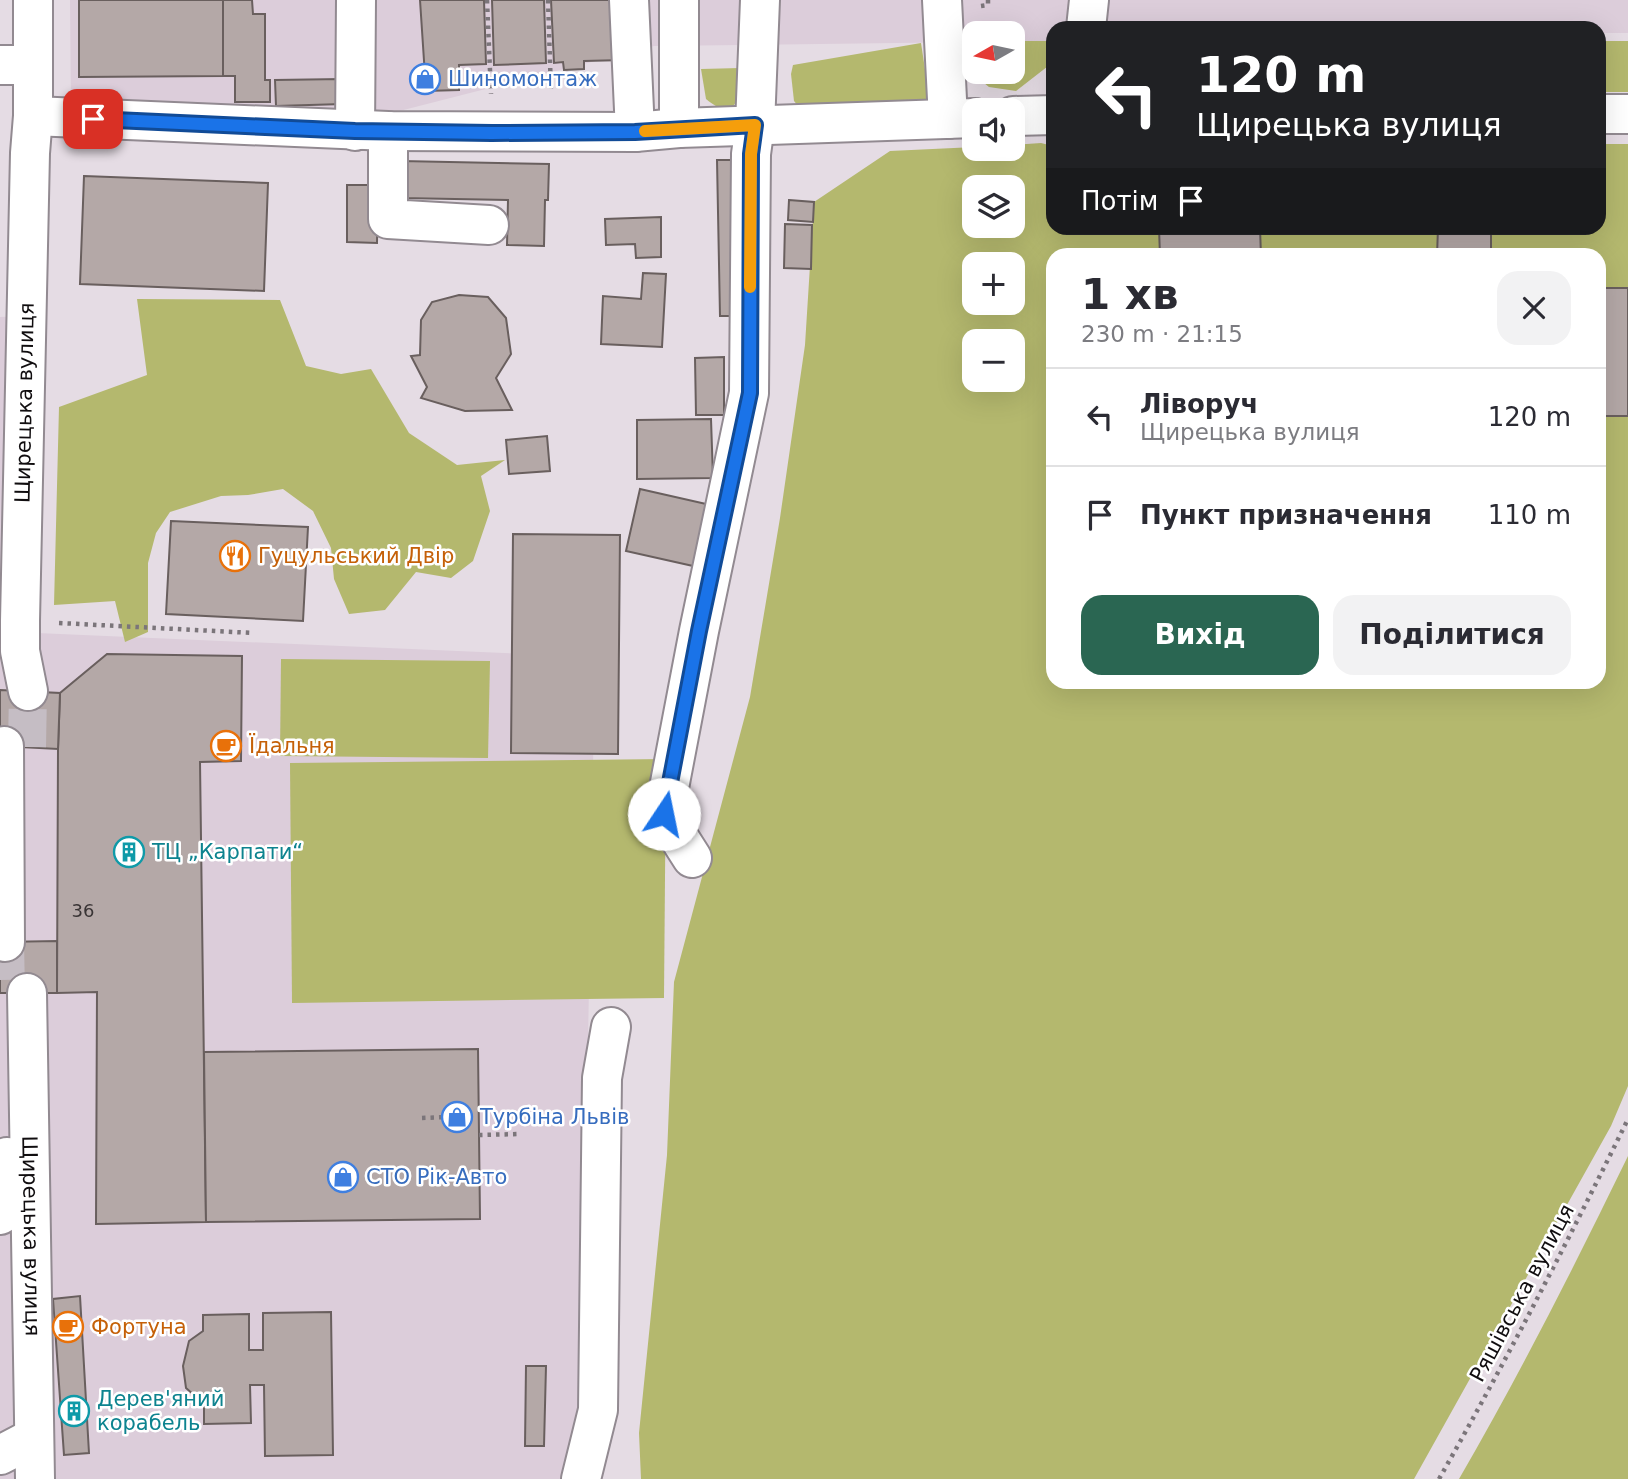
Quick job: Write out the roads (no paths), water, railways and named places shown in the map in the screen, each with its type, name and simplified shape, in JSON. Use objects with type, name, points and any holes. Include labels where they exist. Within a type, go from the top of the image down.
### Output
[{"type":"street","name":"Щирецька вулиця","points":[[17,691],[20,651],[13,325],[33,116],[16,65],[33,0]]},
{"type":"street","points":[[356,0],[371,131],[388,219],[489,225]]},
{"type":"street","points":[[629,0],[635,132]]},
{"type":"street","points":[[679,0],[679,128]]},
{"type":"street","points":[[692,858],[664,814],[699,631],[750,393],[751,154],[755,125],[760,0]]},
{"type":"street","points":[[33,116],[371,131],[492,133],[635,132],[679,128],[962,118],[942,0]]},
{"type":"street","points":[[1087,21],[1089,0]]},
{"type":"street","points":[[1606,114],[1628,114]]},
{"type":"street","points":[[1025,116],[1046,115]]},
{"type":"street","points":[[15,747],[16,942]]},
{"type":"street","name":"Щирецька вулиця","points":[[0,1215],[7,1195],[16,1005],[15,1244],[35,1479]]},
{"type":"street","points":[[580,1479],[598,1410],[602,1078],[611,1027]]},
{"type":"street","points":[[0,1455],[33,1438]]},
{"type":"tunnel","points":[[27,747],[28,691]]},
{"type":"tunnel","points":[[5,942],[6,993]]},
{"type":"place","name":"Шиномонтаж","points":[[425,79]]},
{"type":"place","name":"Гуцульський Двір","points":[[235,556]]},
{"type":"place","name":"Їдальня","points":[[226,746]]},
{"type":"place","name":"ТЦ „Карпати“","points":[[129,852]]},
{"type":"place","name":"Турбіна Львів","points":[[457,1117]]},
{"type":"place","name":"СТО Рік-Авто","points":[[343,1177]]},
{"type":"place","name":"Фортуна","points":[[68,1327]]},
{"type":"place","name":"Дерев'яний корабель","points":[[74,1411]]}]
